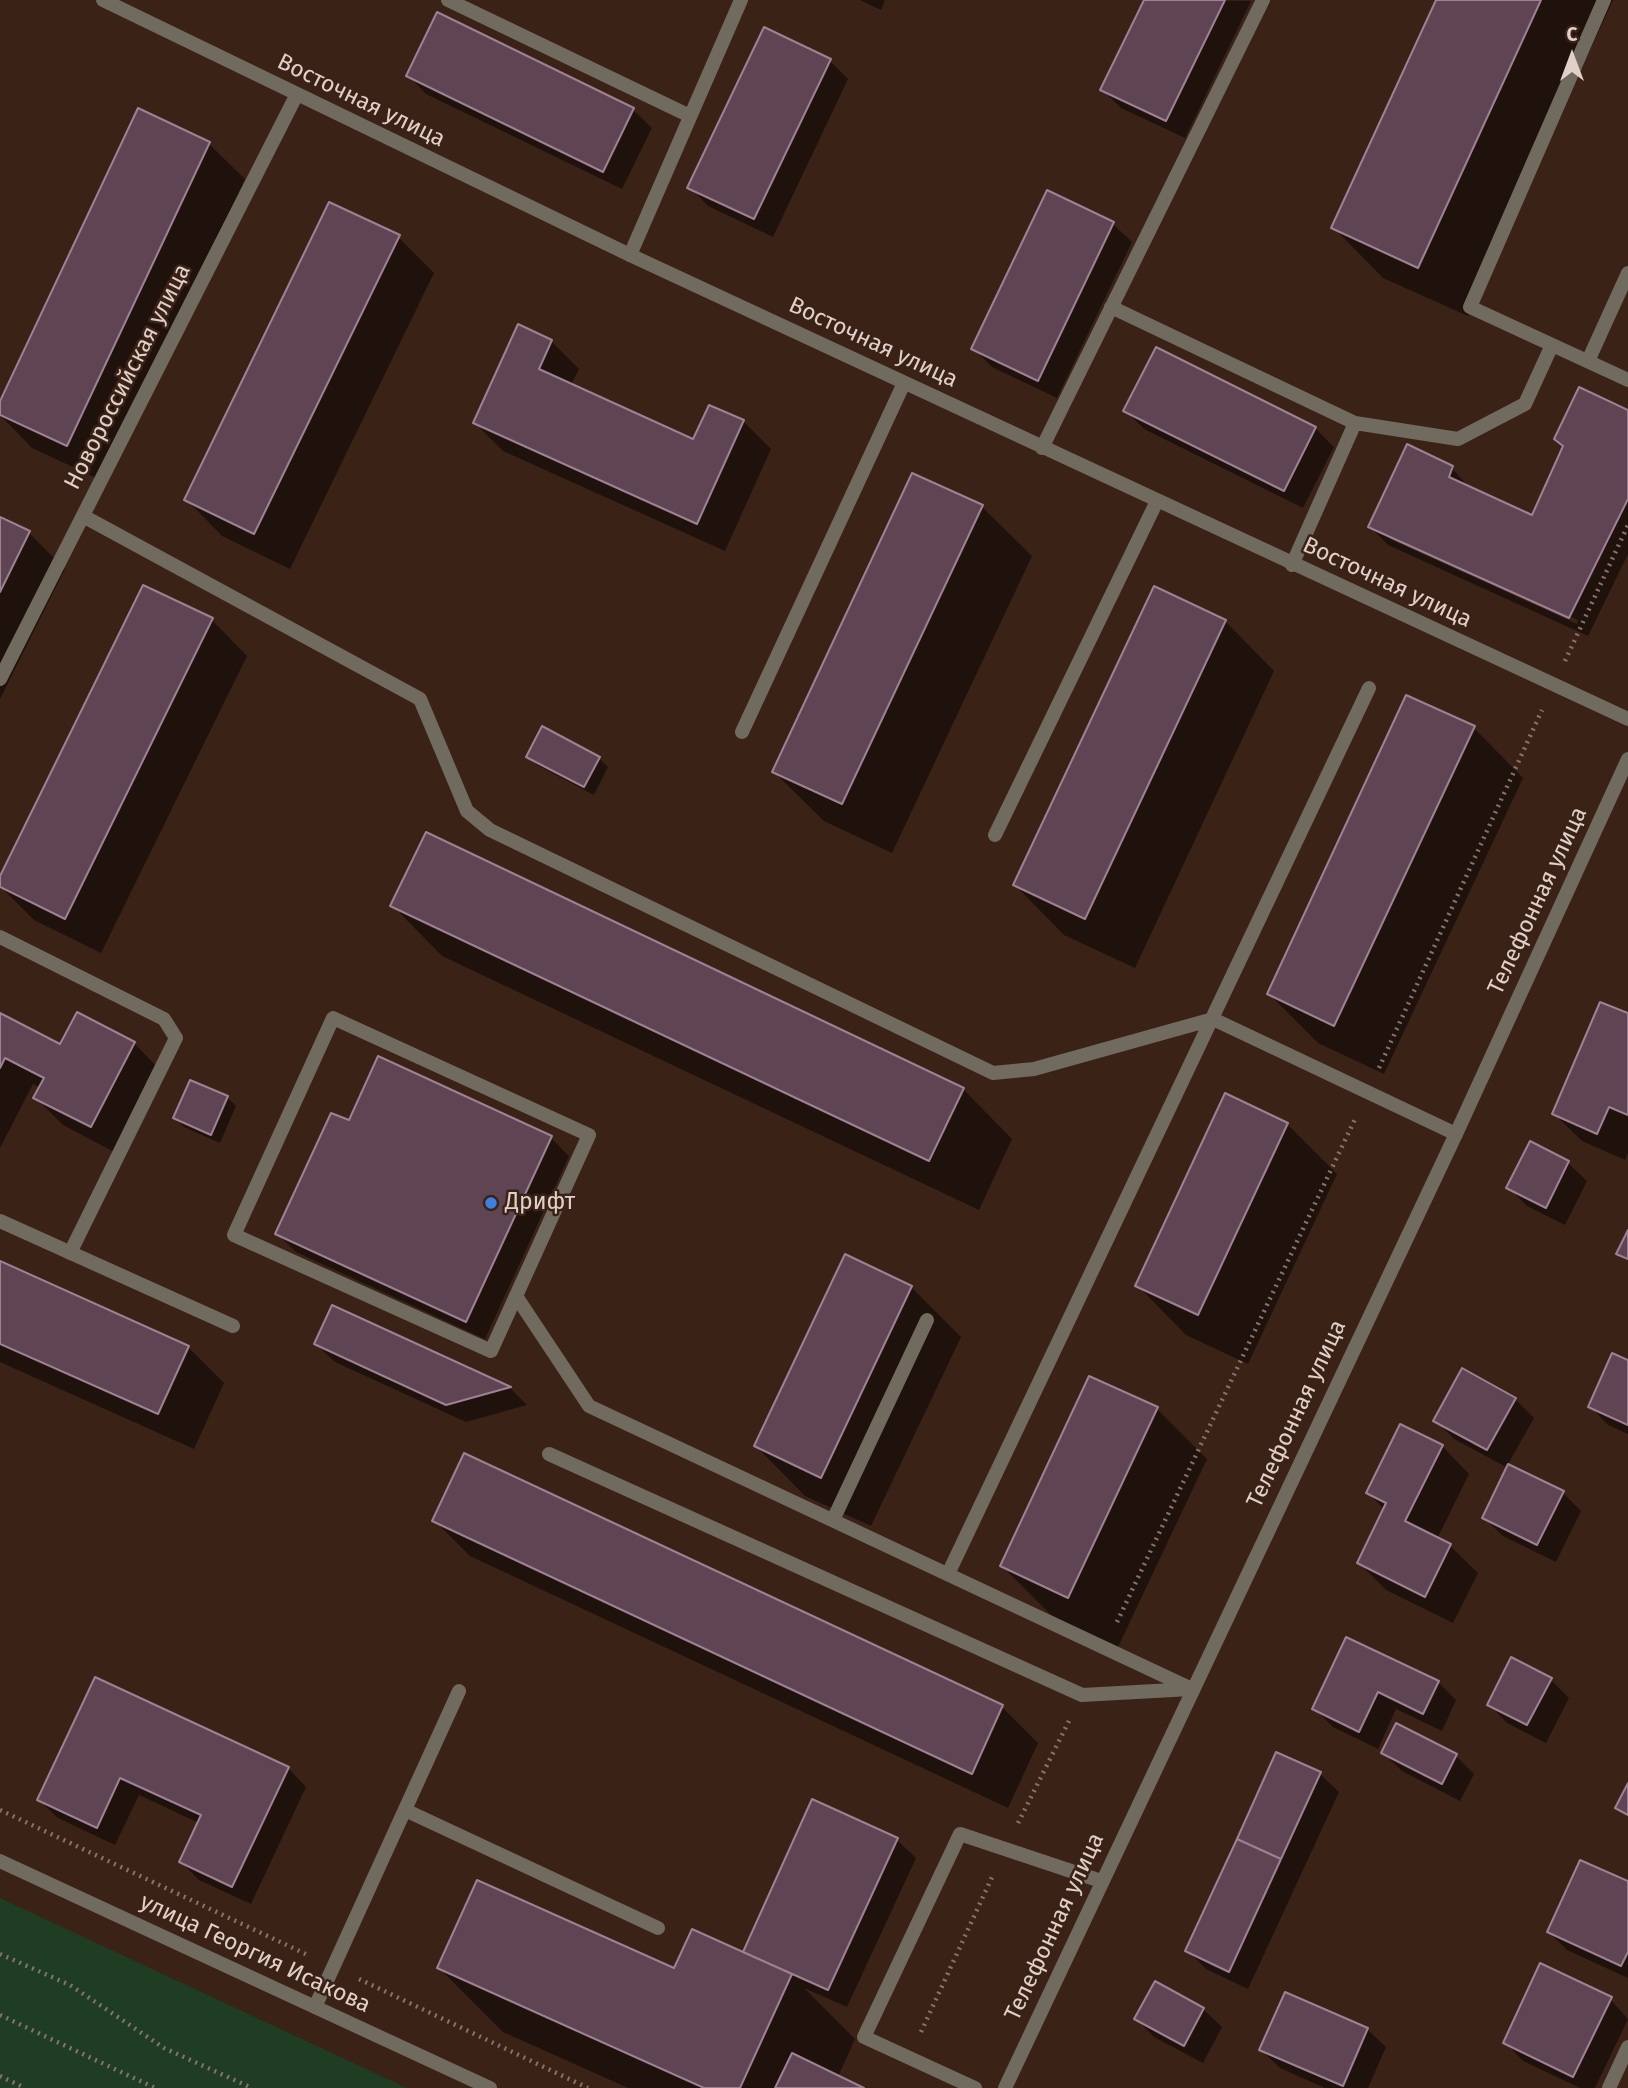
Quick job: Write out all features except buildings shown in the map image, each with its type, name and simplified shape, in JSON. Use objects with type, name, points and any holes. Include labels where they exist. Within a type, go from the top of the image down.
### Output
[{"type":"street","name":"Восточная улица","points":[[103,0],[296,96],[629,255],[1628,719]]},
{"type":"street","points":[[448,0],[690,116]]},
{"type":"street","points":[[629,255],[741,0]]},
{"type":"street","points":[[1042,448],[1263,0]]},
{"type":"street","points":[[1604,0],[1470,307],[1628,380]]},
{"type":"street","name":"Новороссийская улица","points":[[0,679],[296,96]]},
{"type":"street","points":[[1588,361],[1628,273]]},
{"type":"street","points":[[1111,307],[1356,423],[1458,439],[1525,404],[1552,345]]},
{"type":"street","points":[[742,732],[904,383]]},
{"type":"street","points":[[1292,565],[1356,423]]},
{"type":"street","points":[[995,835],[1157,501]]},
{"type":"street","points":[[83,516],[420,699],[467,811],[490,830],[993,1073],[1034,1069],[1213,1019],[1456,1134]]},
{"type":"street","points":[[948,1574],[1369,688]]},
{"type":"street","name":"Телефонная улица","points":[[1005,2088],[1456,1134],[1628,759]]},
{"type":"street","points":[[0,937],[164,1019],[176,1038],[70,1252]]},
{"type":"street","points":[[333,1018],[589,1135],[516,1296],[491,1351],[234,1234],[333,1018]]},
{"type":"street","points":[[0,1221],[233,1326]]},
{"type":"street","points":[[516,1296],[589,1406],[1192,1689]]},
{"type":"street","points":[[834,1520],[927,1320]]},
{"type":"street","points":[[549,1454],[1082,1695],[1192,1689]]},
{"type":"street","points":[[315,2007],[460,1691]]},
{"type":"street","points":[[405,1811],[659,1928]]},
{"type":"street","points":[[975,2088],[864,2037],[960,1834],[1101,1881]]},
{"type":"street","name":"улица Георгия Исакова","points":[[0,1861],[490,2088]]},
{"type":"street","points":[[1609,2088],[1628,2047]]},
{"type":"path","points":[[1105,1647],[1368,1092],[1628,525]]},
{"type":"path","points":[[909,2057],[1005,1849],[1082,1695]]},
{"type":"path","points":[[0,1810],[588,2088]]},
{"type":"path","points":[[0,1954],[70,1985],[164,2048],[251,2088]]},
{"type":"path","points":[[0,2015],[155,2088]]},
{"type":"path","points":[[0,2076],[25,2088]]},
{"type":"green space","points":[[0,1898],[407,2088],[0,2088]]},
{"type":"place","name":"Дрифт","points":[[491,1203]]}]
